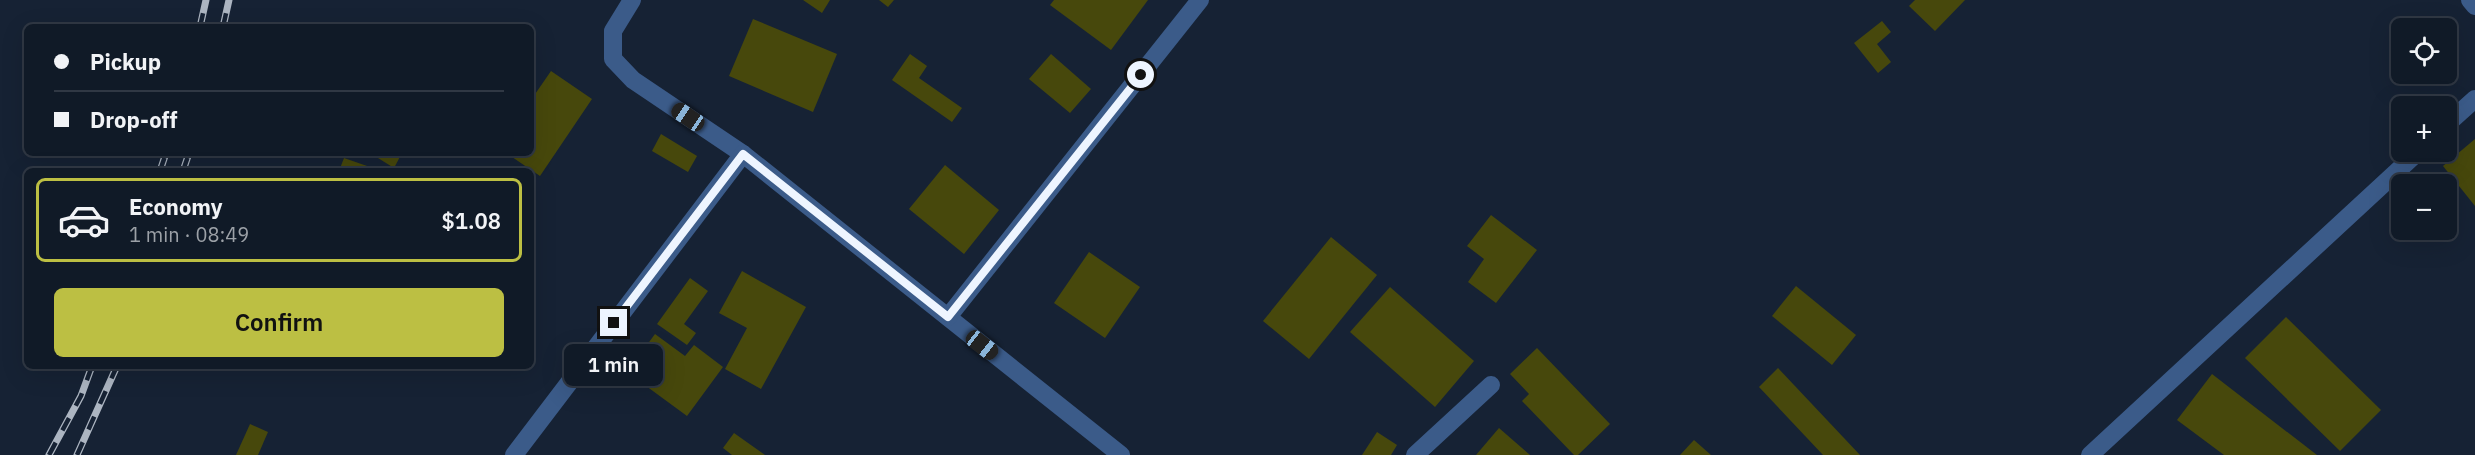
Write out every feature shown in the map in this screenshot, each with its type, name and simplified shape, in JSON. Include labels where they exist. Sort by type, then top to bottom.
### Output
[{"type":"street","points":[[632,0],[613,31],[613,59],[633,80],[743,154],[1121,455]]},
{"type":"street","points":[[948,317],[1200,0]]},
{"type":"street","points":[[2470,0],[2475,6]]},
{"type":"street","points":[[2457,115],[2475,99]]},
{"type":"street","points":[[514,455],[743,154]]},
{"type":"street","points":[[2090,455],[2407,162]]},
{"type":"street","points":[[1415,455],[1491,385]]},
{"type":"building","points":[[803,0],[830,0],[822,13]]},
{"type":"building","points":[[879,0],[894,0],[888,7]]},
{"type":"building","points":[[1054,0],[1148,0],[1111,50],[1050,5]]},
{"type":"building","points":[[1915,0],[1965,0],[1935,31],[1909,6]]},
{"type":"building","points":[[753,19],[837,54],[813,112],[729,76]]},
{"type":"building","points":[[1882,21],[1891,32],[1877,44],[1891,62],[1878,73],[1854,43]]},
{"type":"building","points":[[910,54],[927,66],[919,78],[962,108],[952,122],[892,80]]},
{"type":"building","points":[[1051,54],[1091,89],[1070,113],[1029,79]]},
{"type":"building","points":[[551,71],[592,99],[540,176],[534,172],[534,168],[528,168],[510,156],[534,156],[534,96]]},
{"type":"building","points":[[661,134],[697,156],[688,172],[652,151]]},
{"type":"building","points":[[2475,139],[2475,206],[2457,184],[2457,174],[2449,174],[2443,166],[2448,162],[2457,162],[2457,154]]},
{"type":"building","points":[[375,156],[400,156],[394,168]]},
{"type":"building","points":[[344,158],[370,167],[370,168],[340,168]]},
{"type":"building","points":[[945,165],[999,210],[964,254],[909,209]]},
{"type":"building","points":[[1491,215],[1537,250],[1496,303],[1468,282],[1484,259],[1467,246]]},
{"type":"building","points":[[1331,237],[1377,275],[1309,359],[1263,321]]},
{"type":"building","points":[[1089,252],[1140,287],[1105,338],[1054,303]]},
{"type":"building","points":[[742,271],[806,307],[761,389],[725,369],[747,328],[719,313]]},
{"type":"building","points":[[690,278],[708,291],[684,324],[696,333],[687,345],[657,324]]},
{"type":"building","points":[[1796,286],[1856,335],[1832,365],[1772,316]]},
{"type":"building","points":[[1390,287],[1474,361],[1435,407],[1350,332]]},
{"type":"building","points":[[2286,317],[2381,410],[2340,451],[2245,358]]},
{"type":"building","points":[[655,334],[685,356],[694,345],[723,367],[687,416],[627,372]]},
{"type":"building","points":[[1537,348],[1610,424],[1578,455],[1574,455],[1522,401],[1529,394],[1510,374]]},
{"type":"building","points":[[1778,368],[1860,455],[1823,455],[1759,387]]},
{"type":"building","points":[[2212,374],[2317,455],[2224,455],[2177,420]]},
{"type":"building","points":[[250,424],[268,432],[258,455],[236,455]]},
{"type":"building","points":[[1499,428],[1530,455],[1476,455]]},
{"type":"building","points":[[1377,432],[1397,445],[1391,455],[1362,455]]},
{"type":"building","points":[[734,433],[765,455],[732,455],[723,448]]},
{"type":"building","points":[[1694,440],[1711,455],[1680,455]]},
{"type":"railway","points":[[201,24],[206,0]]},
{"type":"railway","points":[[224,24],[229,0]]},
{"type":"railway","points":[[161,168],[165,156]]},
{"type":"railway","points":[[184,168],[188,156]]},
{"type":"railway","points":[[49,455],[81,396],[91,369]]},
{"type":"railway","points":[[77,455],[116,369]]},
{"type":"route","points":[[614,323],[743,154],[948,317],[1141,75]]}]
